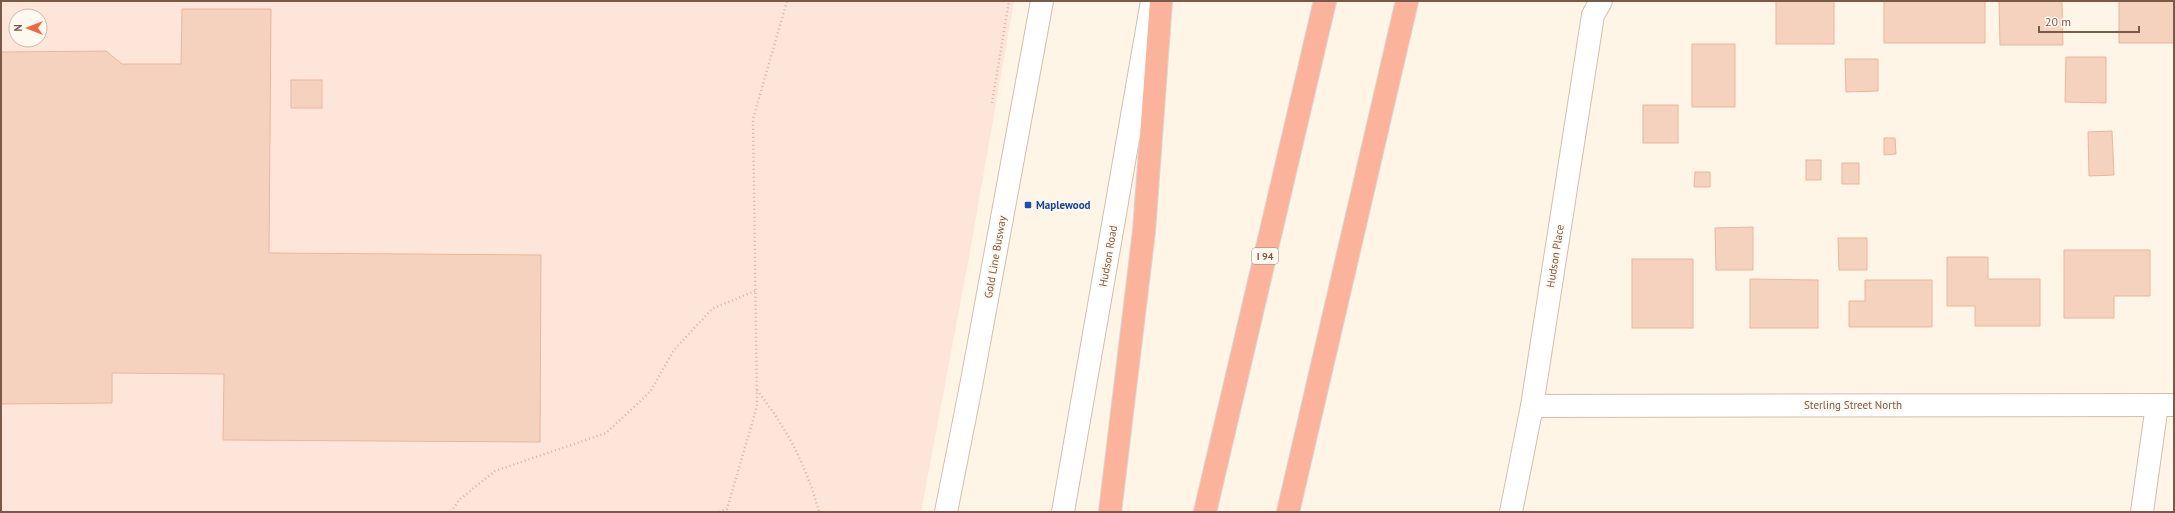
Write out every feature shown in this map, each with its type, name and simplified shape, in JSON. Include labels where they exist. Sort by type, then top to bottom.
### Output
[{"type":"highway","points":[[1110,512],[1144,231],[1161,1]]},
{"type":"highway","name":"I 94","points":[[1205,512],[1325,1]]},
{"type":"highway","points":[[1288,512],[1407,1]]},
{"type":"street","name":"Gold Line Busway","points":[[946,512],[971,386],[1042,1]]},
{"type":"street","name":"Hudson Road","points":[[1063,512],[1152,1]]},
{"type":"street","name":"Hudson Place","points":[[1511,512],[1532,406],[1593,15],[1601,1]]},
{"type":"street","name":"Sterling Street North","points":[[1532,406],[2166,405]]},
{"type":"street","points":[[2142,512],[2166,405]]},
{"type":"path","points":[[718,512],[727,509],[757,406],[757,290],[753,119],[788,1]]},
{"type":"path","points":[[450,512],[459,500],[496,471],[606,433],[650,392],[674,350],[712,309],[757,290]]},
{"type":"path","points":[[757,390],[773,410],[803,463],[819,512]]},
{"type":"shaded area","points":[[1,1],[1014,1],[969,257],[921,512],[1,512]]},
{"type":"building","points":[[1776,1],[1834,1],[1834,44],[1776,44]]},
{"type":"building","points":[[1884,1],[1985,1],[1985,43],[1884,43]]},
{"type":"building","points":[[1999,1],[2062,1],[2063,45],[2000,45]]},
{"type":"building","points":[[2119,1],[2174,1],[2174,43],[2119,43]]},
{"type":"building","points":[[182,9],[271,9],[269,253],[541,255],[540,442],[223,440],[224,374],[112,373],[112,403],[1,404],[1,52],[106,51],[122,64],[181,64]]},
{"type":"building","points":[[1692,44],[1735,44],[1735,107],[1692,107]]},
{"type":"building","points":[[2066,57],[2106,57],[2106,103],[2065,102]]},
{"type":"building","points":[[1845,59],[1878,59],[1878,91],[1846,92]]},
{"type":"building","points":[[291,80],[322,80],[322,108],[291,108]]},
{"type":"building","points":[[1643,105],[1678,105],[1678,143],[1643,143]]},
{"type":"building","points":[[2112,131],[2114,175],[2089,176],[2088,132]]},
{"type":"building","points":[[1884,138],[1895,138],[1896,154],[1884,155]]},
{"type":"building","points":[[1806,160],[1821,160],[1821,180],[1806,180]]},
{"type":"building","points":[[1842,163],[1859,163],[1859,184],[1842,184]]},
{"type":"building","points":[[1695,172],[1710,172],[1710,187],[1694,187]]},
{"type":"building","points":[[1753,227],[1753,270],[1716,270],[1715,228]]},
{"type":"building","points":[[1838,238],[1867,238],[1867,270],[1839,270]]},
{"type":"building","points":[[2064,250],[2150,250],[2150,296],[2114,296],[2114,318],[2064,318]]},
{"type":"building","points":[[1947,257],[1988,257],[1988,279],[2040,279],[2040,326],[1975,326],[1975,306],[1947,306]]},
{"type":"building","points":[[1632,259],[1693,259],[1693,328],[1632,328]]},
{"type":"building","points":[[1750,279],[1818,280],[1818,328],[1750,328]]},
{"type":"building","points":[[1865,280],[1932,280],[1932,327],[1849,327],[1849,301],[1865,301]]},
{"type":"place","name":"Maplewood","points":[[1028,205]]}]
